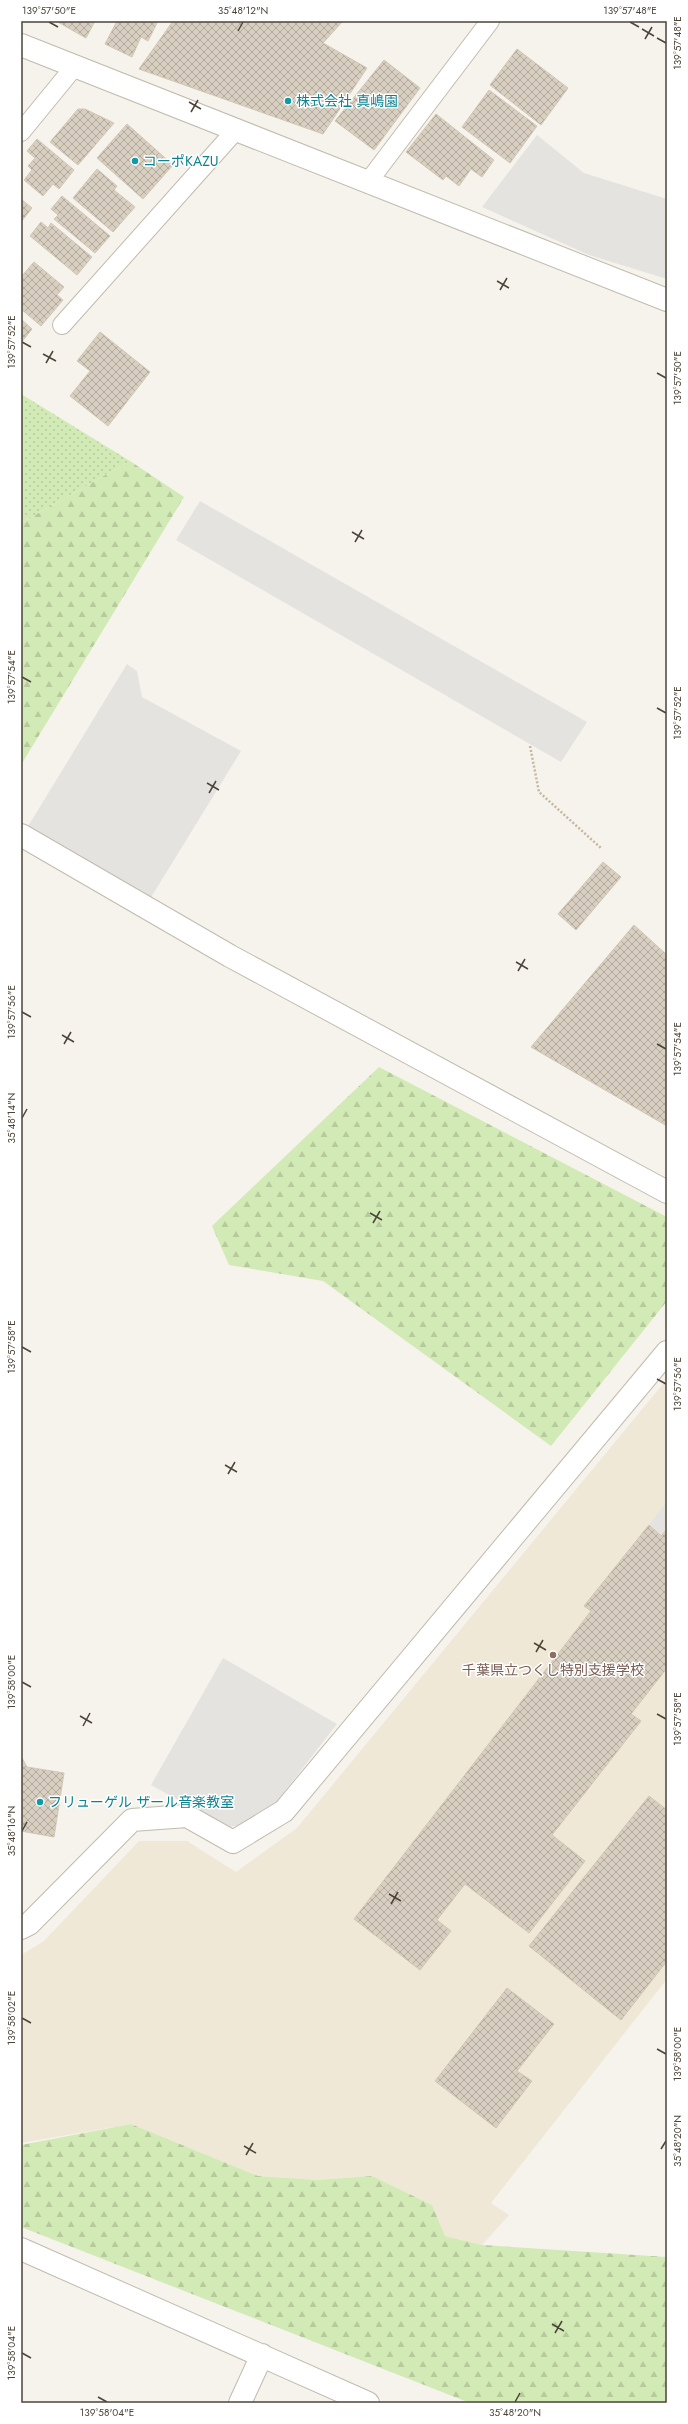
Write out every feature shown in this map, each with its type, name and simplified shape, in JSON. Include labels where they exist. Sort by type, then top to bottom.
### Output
[{"type":"street","points":[[21,45],[667,300]]},
{"type":"street","points":[[21,835],[230,956],[667,1192]]},
{"type":"street","points":[[21,1928],[34,1918],[132,1820],[187,1816],[233,1842],[284,1811],[667,1352]]},
{"type":"street","points":[[21,2249],[368,2403]]},
{"type":"street","points":[[240,2403],[262,2355]]},
{"type":"lane","points":[[368,182],[490,21]]},
{"type":"lane","points":[[21,132],[75,66]]},
{"type":"lane","points":[[62,325],[236,130]]},
{"type":"path","points":[[530,746],[539,792],[602,849]]},
{"type":"shaded area","points":[[537,135],[584,173],[667,199],[667,279],[589,255],[482,207]]},
{"type":"shaded area","points":[[200,501],[587,722],[561,762],[176,540]]},
{"type":"shaded area","points":[[127,664],[137,671],[142,697],[241,751],[150,899],[27,828]]},
{"type":"shaded area","name":"千葉県立つくし特別支援学校","points":[[667,1379],[667,1979],[491,2203],[509,2215],[482,2245],[445,2236],[432,2205],[372,2176],[317,2180],[258,2176],[131,2124],[21,2143],[21,1955],[44,1941],[139,1841],[187,1841],[236,1872],[297,1828]]},
{"type":"shaded area","points":[[667,1501],[667,1539],[649,1525]]},
{"type":"shaded area","points":[[223,1658],[337,1724],[274,1805],[246,1825],[227,1827],[151,1785]]},
{"type":"green space","points":[[21,394],[130,461],[21,523]]},
{"type":"green space","points":[[130,461],[184,497],[21,765],[21,523]]},
{"type":"green space","points":[[379,1067],[667,1217],[667,1301],[551,1446],[323,1281],[229,1265],[212,1226]]},
{"type":"green space","points":[[131,2124],[258,2176],[317,2180],[372,2176],[432,2205],[445,2236],[482,2245],[667,2257],[667,2403],[470,2403],[21,2227],[21,2145]]},
{"type":"building","points":[[56,21],[95,21],[86,38]]},
{"type":"building","points":[[117,21],[158,21],[148,41],[141,37],[132,57],[105,44]]},
{"type":"building","name":"株式会社 真嶋園","points":[[173,21],[343,21],[323,43],[367,68],[323,134],[139,69]]},
{"type":"building","points":[[517,49],[568,88],[541,125],[490,85]]},
{"type":"building","points":[[384,60],[420,88],[374,150],[335,121]]},
{"type":"building","points":[[489,90],[537,126],[510,163],[462,127]]},
{"type":"building","points":[[78,109],[85,109],[114,123],[78,165],[50,142]]},
{"type":"building","points":[[436,114],[494,160],[482,177],[471,169],[459,186],[446,176],[443,180],[406,152]]},
{"type":"building","name":"コーポKAZU","points":[[127,124],[173,165],[143,199],[97,158]]},
{"type":"building","points":[[37,139],[74,170],[59,189],[53,184],[43,196],[24,180],[32,170],[28,166],[35,158],[27,151]]},
{"type":"building","points":[[97,169],[117,186],[114,190],[135,207],[113,232],[73,198]]},
{"type":"building","points":[[62,196],[110,236],[95,253],[54,219],[58,215],[51,209]]},
{"type":"building","points":[[21,199],[32,208],[21,222]]},
{"type":"building","points":[[41,222],[48,228],[51,223],[92,257],[77,275],[30,236]]},
{"type":"building","points":[[34,262],[64,287],[57,295],[63,300],[41,326],[21,309],[21,277]]},
{"type":"building","points":[[21,319],[32,329],[21,343]]},
{"type":"building","points":[[100,332],[150,372],[108,426],[70,396],[90,371],[77,361]]},
{"type":"building","points":[[603,862],[621,877],[576,930],[558,914]]},
{"type":"building","points":[[634,925],[667,955],[667,1126],[531,1047]]},
{"type":"building","points":[[649,1525],[667,1541],[667,1668],[631,1714],[641,1721],[552,1835],[585,1861],[529,1933],[465,1884],[437,1920],[451,1931],[420,1970],[354,1919],[591,1611],[584,1606]]},
{"type":"building","points":[[667,1529],[667,1541],[661,1536]]},
{"type":"building","name":"フリューゲル ザール音楽教室","points":[[21,1756],[27,1767],[64,1773],[54,1837],[21,1831]]},
{"type":"building","points":[[649,1796],[667,1810],[667,1961],[621,2020],[529,1946]]},
{"type":"building","points":[[507,1988],[554,2024],[517,2071],[532,2081],[496,2128],[435,2081]]},
{"type":"place","name":"株式会社 真嶋園","points":[[288,101]]},
{"type":"place","name":"コーポKAZU","points":[[135,161]]},
{"type":"place","name":"千葉県立つくし特別支援学校","points":[[553,1655]]},
{"type":"place","name":"フリューゲル ザール音楽教室","points":[[40,1802]]}]
